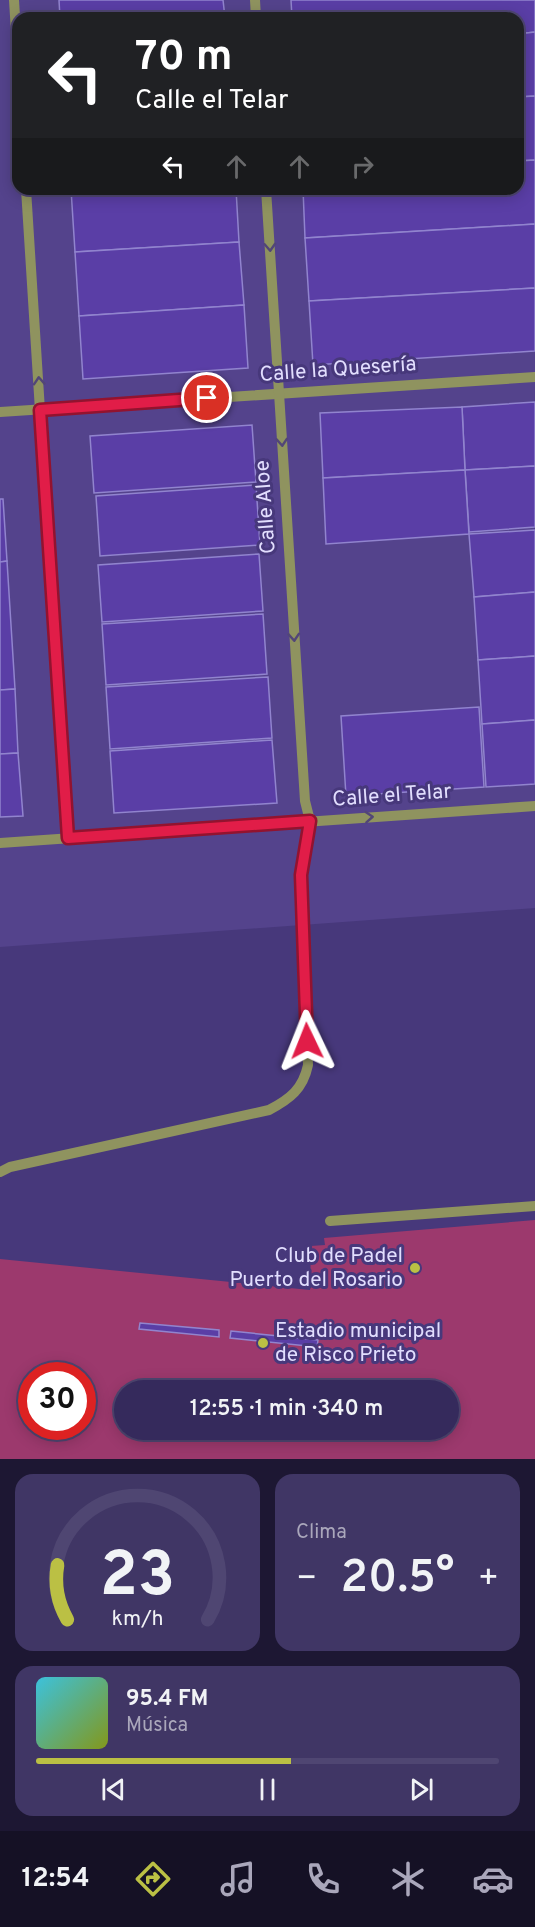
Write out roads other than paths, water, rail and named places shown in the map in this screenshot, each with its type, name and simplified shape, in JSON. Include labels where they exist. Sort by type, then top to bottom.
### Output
[{"type":"street","points":[[26,195],[68,838]]},
{"type":"street","name":"Calle Aloe","points":[[266,195],[304,789],[310,821]]},
{"type":"street","name":"Calle la Quesería","points":[[0,412],[535,376]]},
{"type":"street","name":"Calle el Telar","points":[[0,843],[535,806]]},
{"type":"street","points":[[0,1172],[10,1167],[269,1110],[282,1104],[299,1089],[308,1065],[301,875],[310,821]]},
{"type":"street","points":[[330,1221],[535,1206]]},
{"type":"place","name":"Club de Padel Puerto del Rosario","points":[[415,1268]]},
{"type":"place","name":"Estadio municipal de Risco Prieto","points":[[263,1343]]}]
